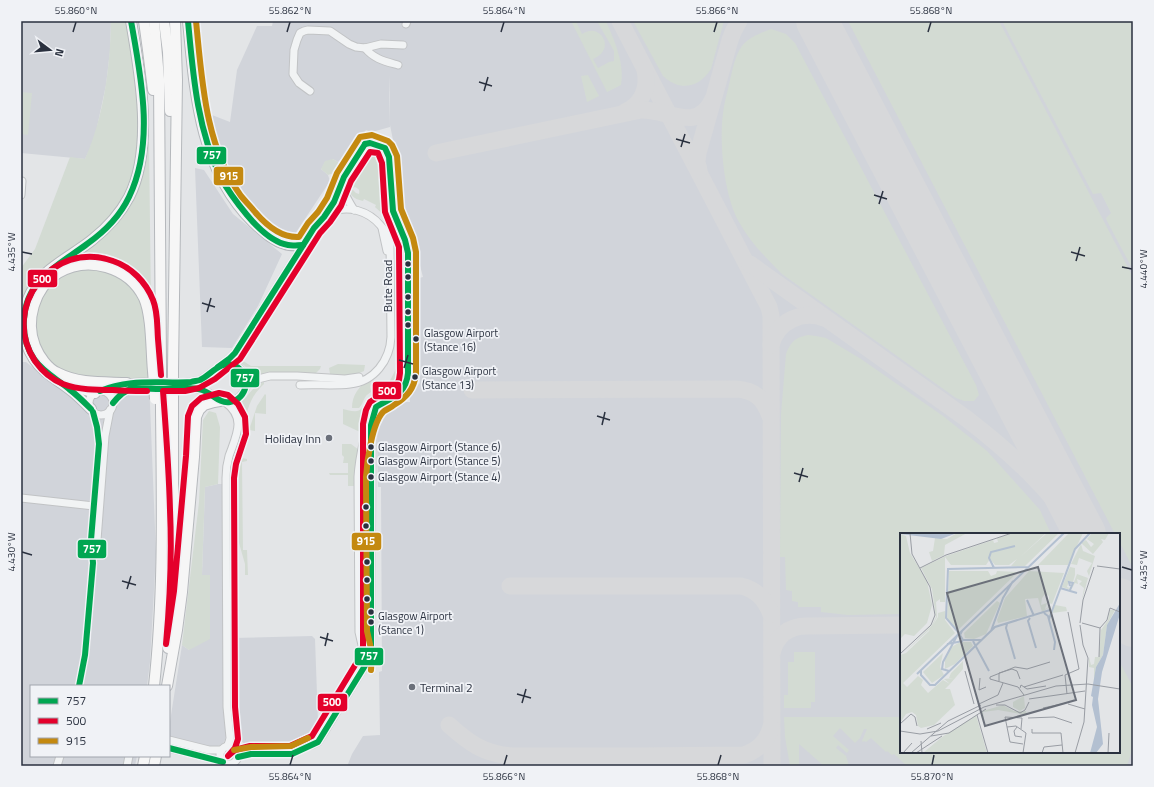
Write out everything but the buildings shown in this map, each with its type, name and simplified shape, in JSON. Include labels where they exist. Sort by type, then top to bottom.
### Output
[{"type":"highway","points":[[92,410],[73,392],[48,375],[34,360],[26,342],[23,320],[24,310],[32,290],[39,280],[51,268],[92,240],[108,226],[123,206],[134,186],[141,154],[143,120],[138,68],[131,21]]},
{"type":"highway","points":[[144,21],[152,79],[159,182]]},
{"type":"highway","points":[[154,21],[159,78],[157,370],[162,502],[161,593],[169,629]]},
{"type":"highway","points":[[164,21],[168,52],[174,261]]},
{"type":"highway","points":[[166,685],[173,561],[173,370],[177,80],[175,21]]},
{"type":"highway","points":[[188,21],[194,81],[201,121],[206,141],[224,185],[235,202],[259,227],[272,237],[283,244],[303,245]]},
{"type":"highway","points":[[97,392],[77,386],[56,373],[44,361],[33,342],[31,327],[32,311],[39,294],[50,279],[70,268],[87,265],[103,266],[120,273],[133,283],[139,290],[148,312],[157,370]]},
{"type":"highway","points":[[56,373],[68,378],[82,381],[127,383]]},
{"type":"highway","points":[[154,685],[169,629],[194,457],[196,417],[199,410],[204,405],[223,401]]},
{"type":"street","points":[[310,91],[299,83],[293,74],[294,50],[300,33],[308,30],[330,31],[356,47],[365,48],[381,44],[403,45]]},
{"type":"street","points":[[365,48],[376,58],[398,65]]},
{"type":"street","points":[[94,564],[91,540],[99,444],[98,427],[89,405],[90,398],[97,392],[114,385],[127,383],[191,382],[200,380],[229,359],[235,353],[314,228],[324,217],[334,202],[344,177],[365,144],[370,143],[378,145],[385,148],[389,157],[393,211],[405,240],[408,253],[407,382],[402,391],[376,407],[368,427],[358,477],[359,632],[364,654],[363,669]]},
{"type":"street","points":[[344,177],[344,194],[354,210]]},
{"type":"street","points":[[21,181],[21,195]]},
{"type":"street","points":[[324,217],[338,210],[354,210]]},
{"type":"street","name":"Bute Road","points":[[354,210],[369,214],[382,228],[386,249],[388,345]]},
{"type":"street","points":[[300,385],[350,384],[364,380],[372,376],[383,365],[388,356],[388,345]]},
{"type":"street","points":[[245,387],[258,379],[270,376],[301,376],[345,379],[357,378],[370,372],[383,355],[388,345]]},
{"type":"street","points":[[218,367],[228,365],[238,368],[244,375],[246,382],[242,394],[236,399],[231,401],[223,401]]},
{"type":"street","points":[[79,685],[85,655],[97,540],[105,436],[110,410],[113,403],[119,395],[132,389],[200,389],[209,392],[229,405],[235,414],[238,426],[238,432],[228,462],[226,478],[227,707],[230,738],[220,756],[224,764]]},
{"type":"street","points":[[97,392],[104,391],[110,396],[113,403]]},
{"type":"street","points":[[92,410],[100,415],[110,410]]},
{"type":"street","points":[[312,745],[318,742],[363,669],[368,660],[372,647],[371,438],[374,412]]},
{"type":"street","points":[[21,498],[94,506]]},
{"type":"street","points":[[170,740],[210,750],[230,746],[235,749],[238,754],[236,763],[224,764],[170,748]]},
{"type":"shaded area","points":[[21,21],[111,21],[110,51],[106,85],[94,141],[85,159],[21,153]]},
{"type":"shaded area","points":[[111,21],[128,21],[139,124],[138,156],[128,186],[117,207],[95,235],[54,261],[30,284],[21,310],[21,268],[35,249],[70,157],[85,159],[92,143],[105,92]]},
{"type":"shaded area","points":[[273,21],[1133,21],[1133,766],[350,766],[348,764],[352,754],[363,736],[380,735],[379,672],[382,671],[381,487],[378,487],[377,430],[383,407],[392,400],[393,402],[410,402],[409,391],[413,390],[420,383],[420,376],[415,376],[415,279],[423,277],[412,235],[400,204],[399,170],[390,125],[389,75],[390,127],[372,132],[366,130],[350,151],[338,162],[333,159],[321,169],[328,175],[330,181],[291,240],[270,228],[241,194],[217,155],[212,115],[230,122],[237,70],[257,26],[272,26]]},
{"type":"shaded area","points":[[571,21],[576,21],[582,34],[589,31],[594,31],[600,34],[604,39],[605,45],[603,51],[600,55],[593,59],[598,68],[614,61],[614,51],[597,21],[606,21],[620,60],[622,77],[621,85],[607,92]]},
{"type":"shaded area","points":[[633,21],[724,21],[711,69],[700,81],[688,86],[682,86],[669,81],[663,76]]},
{"type":"shaded area","points":[[848,21],[999,21],[1133,277],[1133,568],[1120,543],[1120,533],[1114,533]]},
{"type":"shaded area","points":[[1002,21],[1133,21],[1133,270],[1107,221],[1106,218],[1111,213],[1101,193],[1093,194]]},
{"type":"shaded area","points":[[771,29],[786,34],[795,43],[976,385],[979,395],[974,401],[964,401],[956,398],[782,274],[753,243],[739,222],[726,184],[722,154],[722,125],[724,109],[733,67],[742,46],[752,38]]},
{"type":"shaded area","points":[[588,75],[599,96],[587,102],[581,76]]},
{"type":"shaded area","points":[[21,92],[32,93],[28,135],[21,134]]},
{"type":"shaded area","points":[[146,142],[149,142],[151,306],[117,266],[57,269],[115,224]]},
{"type":"shaded area","points":[[373,148],[382,152],[387,161],[390,212],[387,218],[375,207],[376,205],[364,199],[363,201],[354,197],[350,193],[347,184],[359,194],[358,189],[355,187],[353,188],[347,182],[357,167],[362,171],[369,160],[366,157],[364,161],[362,158],[368,149]]},
{"type":"shaded area","points":[[333,159],[338,162],[339,171],[328,175],[321,169],[325,161]]},
{"type":"shaded area","points":[[195,168],[204,170],[233,214],[282,254],[258,306],[232,348],[202,347]]},
{"type":"shaded area","points":[[91,268],[115,274],[131,286],[140,300],[146,318],[148,379],[97,380],[63,373],[45,357],[35,335],[36,309],[48,286],[63,274]]},
{"type":"shaded area","points":[[808,335],[826,338],[861,359],[943,416],[987,451],[1040,510],[1051,533],[900,533],[900,614],[848,615],[821,612],[821,607],[798,607],[798,602],[792,601],[792,591],[786,590],[785,557],[780,557],[781,414],[786,354],[794,341]]},
{"type":"shaded area","points":[[402,343],[404,343],[404,374],[402,383],[395,382],[388,384],[398,365]]},
{"type":"shaded area","points":[[237,357],[251,366],[321,366],[316,373],[268,372],[252,379],[245,366],[237,361]]},
{"type":"shaded area","points":[[21,362],[26,362],[50,381],[149,380],[156,553],[150,662],[147,685],[30,685],[30,757],[137,757],[135,766],[21,766]]},
{"type":"shaded area","points":[[338,364],[365,365],[364,371],[360,373],[347,375],[330,374],[329,368]]},
{"type":"shaded area","points":[[370,379],[371,392],[366,396],[359,408],[352,408],[353,399],[357,391]]},
{"type":"shaded area","points":[[264,382],[252,399],[243,428],[242,417],[237,405],[256,386]]},
{"type":"shaded area","points":[[265,394],[266,414],[255,413],[255,431],[249,430],[257,406]]},
{"type":"shaded area","points":[[363,406],[366,406],[360,432],[343,424],[343,409],[357,411]]},
{"type":"shaded area","points":[[209,411],[216,413],[220,427],[218,484],[205,487],[202,575],[210,575],[210,639],[189,650],[182,645],[199,502],[203,420]]},
{"type":"shaded area","points":[[342,444],[351,444],[359,450],[356,486],[348,486],[348,475],[330,475],[329,473],[348,473],[348,463],[343,463],[344,457],[342,455]]},
{"type":"shaded area","points":[[242,458],[247,459],[247,461],[242,462],[243,550],[247,550],[248,575],[245,575],[245,564],[239,543],[239,470]]},
{"type":"shaded area","points":[[223,484],[223,709],[227,732],[225,740],[222,744],[211,747],[170,737],[170,722],[182,645],[189,650],[209,575],[202,575],[205,487]]},
{"type":"shaded area","points":[[312,636],[315,639],[317,730],[310,739],[295,747],[248,747],[236,736],[233,638]]},
{"type":"shaded area","points":[[794,652],[815,652],[815,702],[811,702],[811,708],[784,708],[784,695],[788,695],[788,662],[794,662]]},
{"type":"shaded area","points":[[1120,663],[1133,687],[1133,747],[1127,766],[907,766],[894,754],[892,755],[887,751],[886,752],[871,738],[866,742],[863,742],[862,741],[867,729],[864,729],[860,738],[855,743],[840,728],[833,736],[849,750],[847,753],[838,745],[836,748],[846,756],[849,766],[824,766],[799,744],[799,766],[790,766],[785,737],[784,717],[900,717],[900,753],[1120,753]]},
{"type":"taxiway","points":[[620,21],[769,307],[771,316],[772,766]]},
{"type":"taxiway","points":[[699,170],[697,162],[698,153],[730,40],[739,21]]},
{"type":"taxiway","points":[[815,21],[821,29]]},
{"type":"taxiway","points":[[625,112],[636,105],[643,95],[646,83],[645,70]]},
{"type":"taxiway","points":[[436,153],[641,110],[690,118],[699,115],[706,109],[713,99]]},
{"type":"taxiway","points":[[750,264],[967,419],[999,445],[1042,486],[1079,533]]},
{"type":"taxiway","points":[[771,345],[779,330],[792,320],[807,315],[824,318]]},
{"type":"taxiway","points":[[472,390],[736,389],[748,391],[758,396],[762,400],[770,416]]},
{"type":"taxiway","points":[[510,586],[741,586],[752,590],[760,596],[771,614]]},
{"type":"taxiway","points":[[772,653],[774,647],[784,633],[800,626],[900,625]]},
{"type":"taxiway","points":[[449,725],[470,742],[485,750],[512,756],[744,755],[754,751],[761,745],[767,737],[771,727]]},
{"type":"runway","points":[[817,21],[1084,533]]},
{"type":"runway","points":[[1120,601],[1133,626]]},
{"type":"transit line","name":"757","points":[[91,409],[75,394],[46,372],[34,359],[26,340],[24,319],[26,305],[37,283],[55,266],[93,239],[111,223],[121,211],[129,197],[137,176],[142,155],[144,110],[139,65],[131,21]]},
{"type":"transit line","name":"757","points":[[188,21],[194,81],[201,121],[206,140],[221,178],[240,206],[255,224],[265,233],[276,241],[282,243],[290,245],[303,245]]},
{"type":"transit line","name":"915","points":[[196,21],[200,66],[207,112],[220,156],[229,177],[241,196],[259,217],[274,230],[292,237],[299,237],[327,198],[337,173],[360,137],[372,135],[388,141],[392,145],[397,156],[401,209],[413,238],[416,252],[416,374],[414,384],[406,396],[384,411],[379,418],[373,434],[369,453],[366,477],[367,631],[372,653],[371,670]]},
{"type":"transit line","name":"757","points":[[238,757],[251,754],[292,754],[318,742],[363,669],[371,651],[371,425],[376,407],[398,394],[405,386],[407,380],[408,253],[405,240],[393,211],[389,157],[385,148],[370,143],[365,144]]},
{"type":"transit line","name":"757","points":[[218,367],[235,353],[314,228],[324,217],[334,202],[344,177],[365,144]]},
{"type":"transit line","name":"500","points":[[370,152],[378,153],[382,163],[385,212],[399,247],[400,373],[399,380],[396,385],[370,402],[366,410],[363,424],[363,646],[360,657],[312,736],[290,746],[250,746],[235,750],[228,756],[235,748],[238,739],[235,707],[234,478],[236,464],[246,434],[245,417],[238,404],[228,395],[219,393],[201,398],[192,406],[188,416],[174,591],[166,644],[170,594],[171,543],[169,480],[163,391],[185,391],[199,388],[215,379],[240,359],[320,233],[341,206],[351,181],[370,152]]},
{"type":"transit line","name":"500","points":[[147,391],[81,389],[63,384],[44,371],[35,361],[26,341],[24,320],[28,300],[38,283],[52,269],[70,260],[91,257],[113,261],[132,271],[142,281],[150,293],[155,305],[161,375]]},
{"type":"transit line","name":"757","points":[[100,391],[122,384],[198,381],[216,368],[230,364],[240,370],[246,380],[246,386],[241,396],[230,402],[219,400],[206,391],[187,388],[132,389],[124,392],[113,403]]},
{"type":"transit line","name":"757","points":[[79,685],[85,655],[93,563],[91,540],[99,444],[93,412]]},
{"type":"transit line","name":"915","points":[[234,750],[251,747],[291,746],[308,738]]},
{"type":"transit line","name":"757","points":[[170,748],[223,762]]},
{"type":"place","name":"Glasgow Airport (Stance 16)","points":[[416,339]]},
{"type":"place","name":"Glasgow Airport (Stance 13)","points":[[415,377]]},
{"type":"place","name":"Holiday Inn","points":[[329,438]]},
{"type":"place","name":"Glasgow Airport (Stance 6)","points":[[371,447]]},
{"type":"place","name":"Glasgow Airport (Stance 5)","points":[[371,461]]},
{"type":"place","name":"Glasgow Airport (Stance 4)","points":[[371,477]]},
{"type":"place","name":"Glasgow Airport (Stance 1)","points":[[371,622]]},
{"type":"place","name":"Terminal 2","points":[[412,687]]}]
